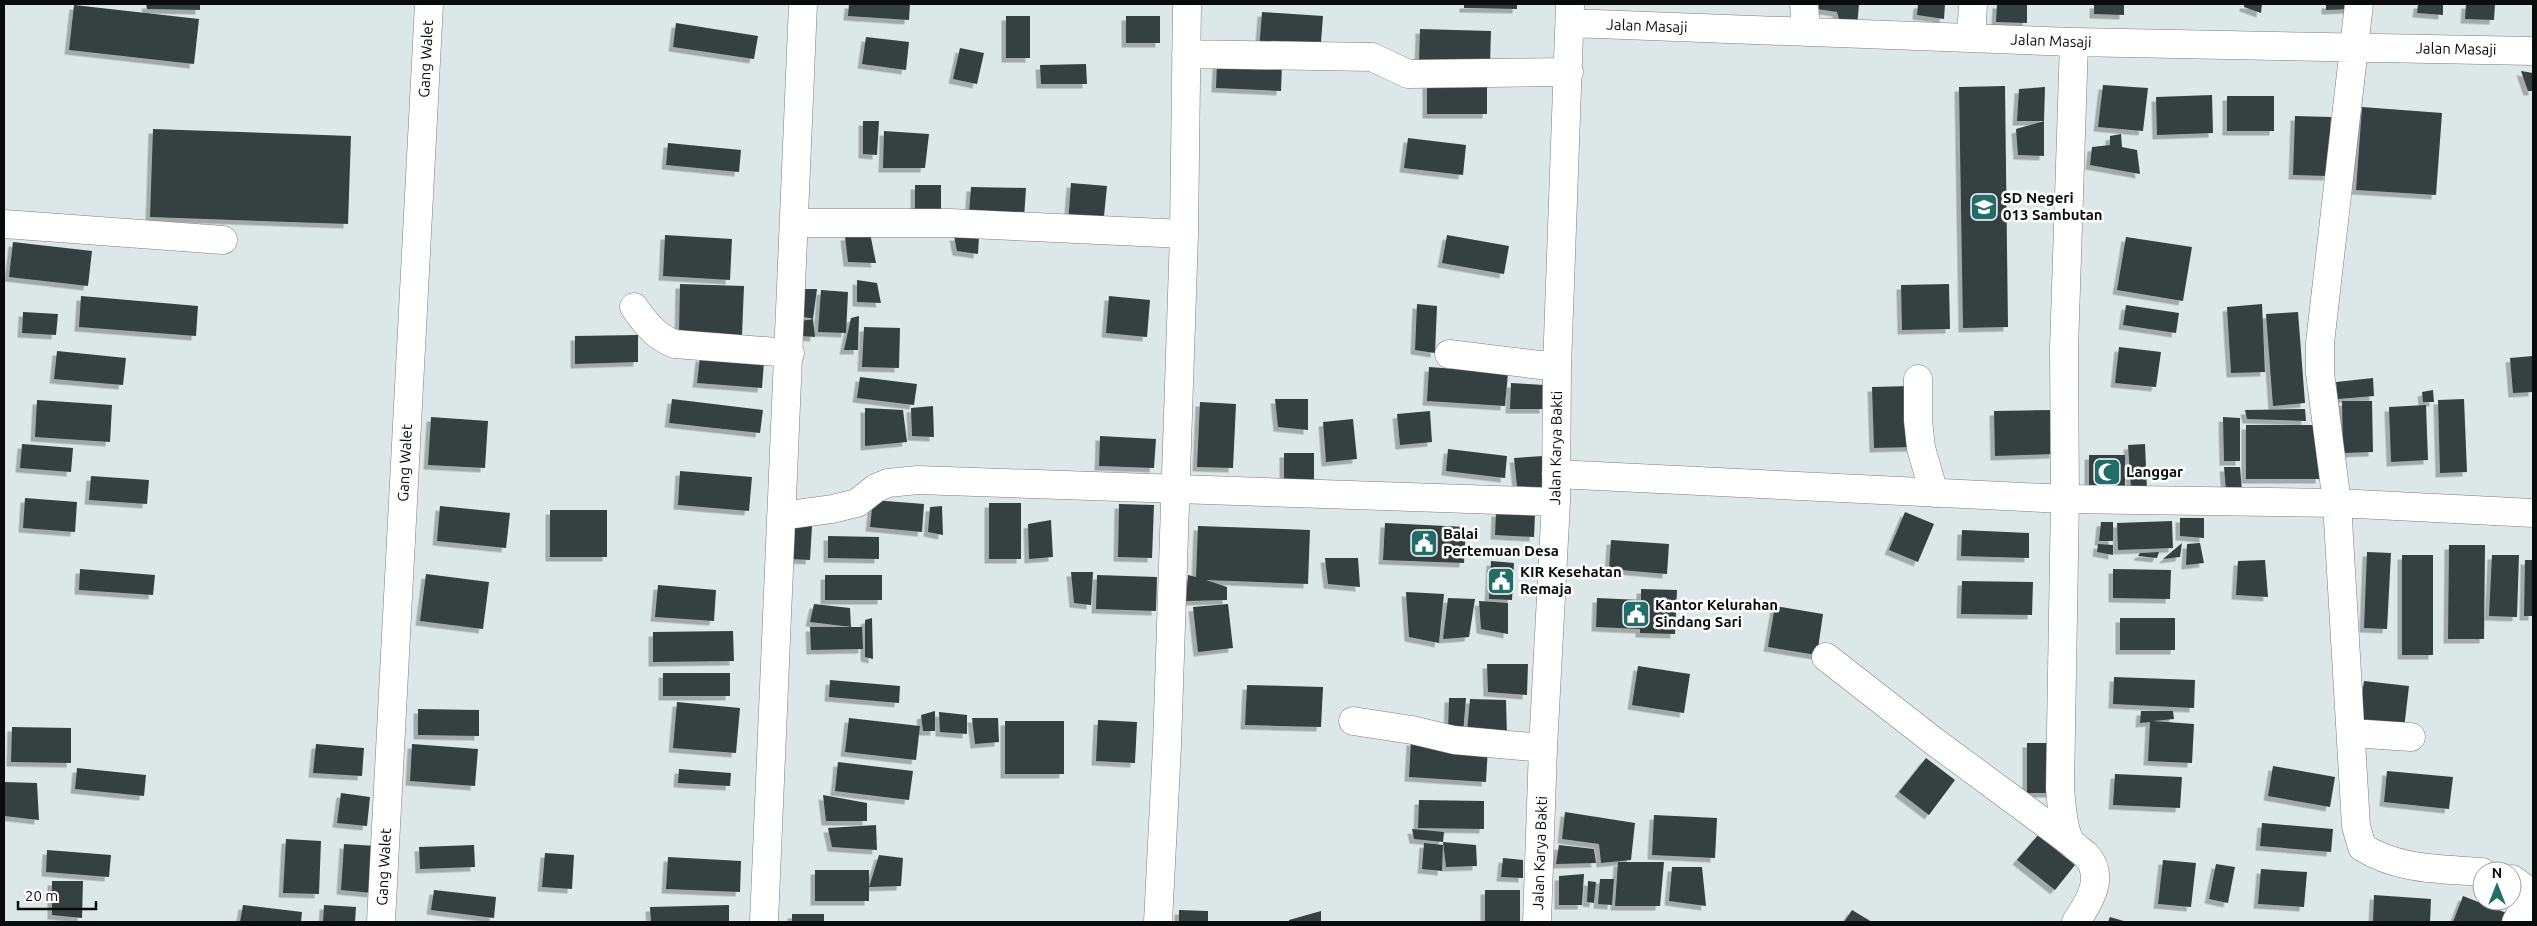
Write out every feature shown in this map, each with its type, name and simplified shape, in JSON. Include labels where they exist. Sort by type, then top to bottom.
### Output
[{"type":"street","name":"Gang Walet","points":[[381,922],[429,4]]},
{"type":"street","points":[[764,922],[781,516],[790,352],[802,4]]},
{"type":"street","points":[[1158,922],[1167,746],[1174,488],[1184,234],[1186,4]]},
{"type":"street","points":[[1804,4],[1806,32]]},
{"type":"street","points":[[1971,38],[1973,4]]},
{"type":"street","points":[[2359,4],[2356,47],[2320,343],[2320,373],[2337,503],[2356,826],[2362,846],[2379,858],[2402,865],[2472,871]]},
{"type":"street","name":"Jalan Masaji","points":[[1570,13],[1806,32],[2074,42],[2533,51]]},
{"type":"street","name":"Jalan Karya Bakti","points":[[1537,922],[1543,748],[1556,502],[1557,367],[1570,13]]},
{"type":"street","points":[[2069,841],[2064,824],[2060,789],[2064,349],[2074,42]]},
{"type":"street","points":[[1186,54],[1372,57],[1408,74],[1568,72]]},
{"type":"street","points":[[794,223],[949,223],[1184,234]]},
{"type":"street","points":[[4,224],[223,240]]},
{"type":"street","points":[[634,307],[648,326],[663,339],[675,344],[790,352]]},
{"type":"street","points":[[1449,354],[1557,367]]},
{"type":"street","points":[[1918,378],[1918,420],[1921,448],[1934,493]]},
{"type":"street","points":[[1556,474],[2064,499],[2337,503],[2533,513]]},
{"type":"street","points":[[781,516],[832,509],[857,502],[876,488],[888,483],[918,480],[1556,502]]},
{"type":"street","points":[[1826,657],[1931,739],[2086,855],[2095,871],[2093,894],[2076,922]]},
{"type":"street","points":[[1353,721],[1412,730],[1454,740],[1543,748]]},
{"type":"street","points":[[2351,733],[2411,736]]},
{"type":"street","points":[[2516,922],[2525,890]]},
{"type":"building","points":[[146,4],[200,4],[200,10],[147,9]]},
{"type":"building","points":[[849,4],[910,4],[909,20],[848,16]]},
{"type":"building","points":[[1464,4],[1517,4],[1517,9],[1464,8]]},
{"type":"building","points":[[1817,4],[1859,4],[1857,27],[1841,27],[1837,12],[1817,9]]},
{"type":"building","points":[[1918,4],[1945,4],[1944,19],[1917,15]]},
{"type":"building","points":[[1997,4],[2027,4],[2027,23],[1996,22]]},
{"type":"building","points":[[2094,4],[2124,4],[2124,15],[2094,14]]},
{"type":"building","points":[[2244,4],[2262,4],[2261,13],[2244,7]]},
{"type":"building","points":[[2326,4],[2352,4],[2352,9],[2326,10]]},
{"type":"building","points":[[2418,4],[2443,4],[2443,15],[2417,13]]},
{"type":"building","points":[[2466,4],[2495,4],[2494,20],[2465,19]]},
{"type":"building","points":[[74,5],[199,19],[194,64],[69,50]]},
{"type":"building","points":[[1262,12],[1323,16],[1320,55],[1259,51]]},
{"type":"building","points":[[1006,16],[1030,16],[1030,58],[1006,58]]},
{"type":"building","points":[[1126,16],[1160,16],[1160,43],[1126,43]]},
{"type":"building","points":[[676,23],[758,36],[754,59],[673,47]]},
{"type":"building","points":[[1420,29],[1491,31],[1490,64],[1419,62]]},
{"type":"building","points":[[866,37],[909,42],[906,70],[862,64]]},
{"type":"building","points":[[960,48],[984,53],[977,84],[953,79]]},
{"type":"building","points":[[1217,62],[1282,64],[1281,91],[1216,88]]},
{"type":"building","points":[[1086,64],[1087,84],[1041,84],[1040,65]]},
{"type":"building","points":[[2521,71],[2533,73],[2533,91],[2528,91]]},
{"type":"building","points":[[1427,84],[1487,84],[1487,114],[1427,114]]},
{"type":"building","points":[[2103,85],[2148,88],[2143,131],[2098,127]]},
{"type":"building","name":"SD Negeri 013 Sambutan","points":[[2005,86],[2008,327],[1963,328],[1959,87]]},
{"type":"building","points":[[2045,87],[2044,121],[2017,121],[2019,89]]},
{"type":"building","points":[[2212,95],[2213,133],[2157,135],[2156,97]]},
{"type":"building","points":[[2227,96],[2274,96],[2274,131],[2227,131]]},
{"type":"building","points":[[2362,107],[2442,113],[2436,195],[2356,190]]},
{"type":"building","points":[[2295,116],[2331,117],[2328,176],[2293,175]]},
{"type":"building","points":[[863,121],[879,121],[877,155],[863,154]]},
{"type":"building","points":[[2044,121],[2044,156],[2018,155],[2016,129]]},
{"type":"building","points":[[153,129],[351,136],[348,224],[150,217]]},
{"type":"building","points":[[884,131],[929,134],[925,168],[883,168]]},
{"type":"building","points":[[2121,134],[2122,147],[2137,150],[2140,174],[2090,165],[2092,147],[2110,145],[2110,136]]},
{"type":"building","points":[[1408,138],[1466,145],[1463,175],[1404,168]]},
{"type":"building","points":[[668,143],[741,150],[739,172],[666,165]]},
{"type":"building","points":[[1071,183],[1107,186],[1103,226],[1068,223]]},
{"type":"building","points":[[915,185],[941,185],[941,210],[915,210]]},
{"type":"building","points":[[971,187],[1026,188],[1024,218],[969,214]]},
{"type":"building","points":[[870,233],[876,263],[848,262],[845,236]]},
{"type":"building","points":[[665,235],[732,239],[730,280],[663,276]]},
{"type":"building","points":[[1447,235],[1509,246],[1504,274],[1442,263]]},
{"type":"building","points":[[954,236],[979,237],[978,254],[957,251]]},
{"type":"building","points":[[2126,237],[2192,247],[2183,301],[2117,290]]},
{"type":"building","points":[[13,242],[92,251],[88,286],[9,277]]},
{"type":"building","points":[[857,280],[877,283],[881,303],[857,302]]},
{"type":"building","points":[[680,284],[744,286],[742,335],[679,333]]},
{"type":"building","points":[[1949,284],[1950,329],[1902,330],[1901,285]]},
{"type":"building","points":[[803,289],[817,289],[813,319],[800,316]]},
{"type":"building","points":[[821,290],[848,292],[846,333],[818,332]]},
{"type":"building","points":[[81,296],[198,306],[196,336],[79,327]]},
{"type":"building","points":[[1109,296],[1150,300],[1147,337],[1106,333]]},
{"type":"building","points":[[1417,304],[1437,306],[1435,353],[1415,350]]},
{"type":"building","points":[[2262,304],[2265,372],[2231,373],[2227,307]]},
{"type":"building","points":[[2126,305],[2179,313],[2176,333],[2123,325]]},
{"type":"building","points":[[23,312],[58,314],[56,335],[22,333]]},
{"type":"building","points":[[2298,312],[2305,403],[2273,406],[2266,314]]},
{"type":"building","points":[[859,316],[858,350],[844,350],[851,318]]},
{"type":"building","points":[[813,319],[815,337],[802,336],[801,321]]},
{"type":"building","points":[[864,327],[900,328],[899,368],[862,367]]},
{"type":"building","points":[[638,335],[638,362],[575,364],[575,336]]},
{"type":"building","points":[[2119,347],[2161,352],[2156,387],[2115,383]]},
{"type":"building","points":[[57,351],[126,358],[123,385],[54,379]]},
{"type":"building","points":[[2533,356],[2533,392],[2513,393],[2510,358]]},
{"type":"building","points":[[700,357],[764,362],[762,388],[697,383]]},
{"type":"building","points":[[1429,367],[1508,373],[1505,406],[1427,401]]},
{"type":"building","points":[[860,377],[917,384],[914,405],[857,398]]},
{"type":"building","points":[[2373,378],[2374,396],[2338,399],[2336,382]]},
{"type":"building","points":[[1511,383],[1544,385],[1544,409],[1510,409]]},
{"type":"building","points":[[1912,386],[1914,447],[1874,448],[1872,387]]},
{"type":"building","points":[[2433,390],[2434,402],[2423,402],[2422,392]]},
{"type":"building","points":[[672,399],[763,410],[760,433],[669,423]]},
{"type":"building","points":[[1275,399],[1308,399],[1308,430],[1278,427]]},
{"type":"building","points":[[2464,399],[2467,472],[2440,473],[2438,400]]},
{"type":"building","points":[[37,400],[112,405],[110,442],[35,437]]},
{"type":"building","points":[[2342,401],[2372,401],[2373,452],[2343,453]]},
{"type":"building","points":[[1200,402],[1236,404],[1233,468],[1197,467]]},
{"type":"building","points":[[2426,405],[2428,460],[2391,462],[2389,407]]},
{"type":"building","points":[[933,406],[934,437],[912,436],[911,408]]},
{"type":"building","points":[[865,408],[903,410],[907,442],[865,446]]},
{"type":"building","points":[[2305,409],[2306,421],[2247,419],[2245,410]]},
{"type":"building","points":[[2053,410],[2054,454],[1995,456],[1994,411]]},
{"type":"building","points":[[1430,411],[1432,442],[1400,445],[1397,414]]},
{"type":"building","points":[[431,417],[488,421],[485,468],[428,465]]},
{"type":"building","points":[[2223,417],[2240,418],[2240,461],[2224,461]]},
{"type":"building","points":[[1353,419],[1357,459],[1326,462],[1323,422]]},
{"type":"building","points":[[2246,425],[2320,425],[2320,479],[2246,479]]},
{"type":"building","points":[[1100,436],[1156,439],[1154,468],[1099,466]]},
{"type":"building","points":[[22,444],[73,448],[71,472],[20,468]]},
{"type":"building","points":[[2145,444],[2147,490],[2131,488],[2128,445]]},
{"type":"building","points":[[1448,449],[1507,456],[1505,478],[1446,471]]},
{"type":"building","points":[[1284,453],[1314,453],[1314,483],[1284,483]]},
{"type":"building","name":"Langgar","points":[[2089,455],[2125,455],[2125,492],[2089,490]]},
{"type":"building","points":[[1543,456],[1545,488],[1517,486],[1514,458]]},
{"type":"building","points":[[2224,467],[2240,467],[2242,491],[2226,490]]},
{"type":"building","points":[[680,471],[752,477],[749,511],[678,505]]},
{"type":"building","points":[[91,476],[149,480],[147,504],[89,500]]},
{"type":"building","points":[[25,498],[77,502],[75,532],[23,528]]},
{"type":"building","points":[[873,500],[924,504],[922,532],[870,527]]},
{"type":"building","points":[[989,503],[1021,503],[1021,559],[989,559]]},
{"type":"building","points":[[1119,504],[1154,505],[1152,558],[1118,557]]},
{"type":"building","points":[[440,506],[510,513],[506,548],[437,541]]},
{"type":"building","points":[[942,506],[943,535],[928,532],[930,507]]},
{"type":"building","points":[[550,510],[607,510],[607,557],[550,557]]},
{"type":"building","points":[[1496,512],[1535,514],[1534,537],[1495,535]]},
{"type":"building","points":[[1905,512],[1934,524],[1918,562],[1889,550]]},
{"type":"building","points":[[2180,518],[2204,518],[2204,538],[2180,536]]},
{"type":"building","points":[[1051,520],[1053,557],[1029,559],[1028,524]]},
{"type":"building","points":[[2172,521],[2173,548],[2118,550],[2117,523]]},
{"type":"building","points":[[2101,522],[2113,522],[2113,541],[2099,541]]},
{"type":"building","name":"Balai Pertemuan Desa","points":[[1385,523],[1466,527],[1464,563],[1383,560]]},
{"type":"building","points":[[793,525],[812,526],[810,560],[791,559]]},
{"type":"building","points":[[1198,526],[1310,530],[1308,584],[1206,580],[1227,587],[1227,600],[1186,601],[1188,575],[1196,577]]},
{"type":"building","points":[[1962,530],[2029,533],[2029,558],[1961,556]]},
{"type":"building","points":[[828,536],[879,537],[879,559],[828,558]]},
{"type":"building","points":[[1611,540],[1669,544],[1667,574],[1609,569]]},
{"type":"building","points":[[2182,543],[2180,557],[2163,559]]},
{"type":"building","points":[[2200,543],[2204,563],[2186,565],[2187,544]]},
{"type":"building","points":[[2098,544],[2113,545],[2113,555],[2097,552]]},
{"type":"building","points":[[2449,545],[2485,545],[2484,639],[2448,639]]},
{"type":"building","points":[[2159,552],[2157,558],[2138,556],[2140,553]]},
{"type":"building","points":[[2367,552],[2391,553],[2387,629],[2364,628]]},
{"type":"building","points":[[2402,555],[2433,555],[2433,655],[2402,655]]},
{"type":"building","points":[[2492,555],[2519,555],[2517,617],[2489,616]]},
{"type":"building","points":[[1325,558],[1358,558],[1360,587],[1328,584]]},
{"type":"building","points":[[2265,560],[2268,597],[2236,595],[2238,561]]},
{"type":"building","points":[[2525,560],[2533,560],[2533,616],[2524,616]]},
{"type":"building","name":"KIR Kesehatan Remaja","points":[[1491,561],[1514,563],[1512,600],[1489,599]]},
{"type":"building","points":[[80,569],[155,575],[153,595],[79,590]]},
{"type":"building","points":[[2113,569],[2171,570],[2170,599],[2113,598]]},
{"type":"building","points":[[1071,572],[1093,572],[1091,605],[1074,603]]},
{"type":"building","points":[[426,574],[489,582],[483,629],[420,621]]},
{"type":"building","points":[[825,575],[882,575],[882,600],[825,600]]},
{"type":"building","points":[[1097,575],[1157,577],[1156,611],[1096,609]]},
{"type":"building","points":[[1962,581],[2033,582],[2032,615],[1961,614]]},
{"type":"building","points":[[658,585],[716,590],[714,621],[655,617]]},
{"type":"building","name":"Kantor Kelurahan Sindang Sari","points":[[1641,589],[1677,590],[1675,634],[1640,633],[1640,629],[1596,627],[1597,598],[1641,600]]},
{"type":"building","points":[[1406,592],[1444,594],[1439,643],[1409,637]]},
{"type":"building","points":[[1448,598],[1475,599],[1469,637],[1443,639]]},
{"type":"building","points":[[1479,601],[1508,603],[1508,634],[1481,629]]},
{"type":"building","points":[[814,604],[850,608],[851,627],[810,622]]},
{"type":"building","points":[[1228,604],[1233,648],[1198,652],[1193,607]]},
{"type":"building","points":[[1775,606],[1823,614],[1817,655],[1768,647]]},
{"type":"building","points":[[872,618],[873,659],[865,657],[865,620]]},
{"type":"building","points":[[2120,618],[2175,618],[2175,650],[2120,650]]},
{"type":"building","points":[[810,627],[862,627],[863,649],[811,650]]},
{"type":"building","points":[[733,631],[734,661],[653,662],[653,632]]},
{"type":"building","points":[[1487,664],[1528,664],[1527,695],[1488,692]]},
{"type":"building","points":[[1638,666],[1690,674],[1684,713],[1632,705]]},
{"type":"building","points":[[663,673],[730,673],[730,696],[663,696]]},
{"type":"building","points":[[2114,677],[2195,680],[2194,708],[2113,704]]},
{"type":"building","points":[[830,680],[900,686],[899,703],[829,697]]},
{"type":"building","points":[[2364,681],[2409,686],[2404,729],[2358,724]]},
{"type":"building","points":[[1247,685],[1323,687],[1321,727],[1245,725]]},
{"type":"building","points":[[1449,698],[1466,698],[1463,734],[1448,733]]},
{"type":"building","points":[[1470,699],[1506,700],[1507,737],[1467,732]]},
{"type":"building","points":[[677,702],[740,708],[736,753],[673,748]]},
{"type":"building","points":[[418,709],[479,710],[479,736],[418,735]]},
{"type":"building","points":[[935,711],[935,731],[923,731],[921,715]]},
{"type":"building","points":[[2141,711],[2173,711],[2174,719],[2153,721],[2194,724],[2192,763],[2148,761],[2150,722],[2140,723]]},
{"type":"building","points":[[939,712],[967,715],[967,734],[940,732]]},
{"type":"building","points":[[849,718],[920,726],[916,760],[845,752]]},
{"type":"building","points":[[972,718],[998,718],[999,742],[975,744]]},
{"type":"building","points":[[1098,720],[1137,722],[1135,763],[1096,761]]},
{"type":"building","points":[[1005,721],[1064,721],[1064,774],[1005,774]]},
{"type":"building","points":[[12,727],[71,728],[71,763],[11,762]]},
{"type":"building","points":[[1411,741],[1488,746],[1486,782],[1409,777]]},
{"type":"building","points":[[2027,743],[2057,743],[2057,793],[2027,793]]},
{"type":"building","points":[[316,744],[364,748],[362,776],[313,773]]},
{"type":"building","points":[[412,744],[478,749],[475,786],[410,781]]},
{"type":"building","points":[[1926,758],[1955,780],[1929,815],[1899,792]]},
{"type":"building","points":[[838,762],[913,771],[909,800],[835,791]]},
{"type":"building","points":[[2273,766],[2335,777],[2330,807],[2268,796]]},
{"type":"building","points":[[77,768],[146,775],[144,796],[75,789]]},
{"type":"building","points":[[679,769],[731,773],[730,786],[678,783]]},
{"type":"building","points":[[2387,771],[2453,777],[2449,809],[2384,802]]},
{"type":"building","points":[[2115,774],[2182,777],[2180,808],[2113,805]]},
{"type":"building","points":[[4,782],[37,783],[39,820],[4,816]]},
{"type":"building","points":[[341,793],[370,797],[367,826],[337,823]]},
{"type":"building","points":[[823,795],[867,803],[867,821],[826,821]]},
{"type":"building","points":[[1419,800],[1484,801],[1484,829],[1418,828]]},
{"type":"building","points":[[1565,812],[1635,823],[1631,860],[1601,863],[1599,844],[1562,839]]},
{"type":"building","points":[[1654,815],[1717,818],[1715,858],[1652,855]]},
{"type":"building","points":[[2262,823],[2333,829],[2331,852],[2260,846]]},
{"type":"building","points":[[876,825],[877,850],[832,847],[828,828]]},
{"type":"building","points":[[1412,829],[1444,832],[1443,842],[1414,839]]},
{"type":"building","points":[[2038,835],[2075,865],[2055,890],[2017,860]]},
{"type":"building","points":[[286,839],[321,841],[319,894],[283,893]]},
{"type":"building","points":[[1443,842],[1476,845],[1477,866],[1446,867]]},
{"type":"building","points":[[1424,843],[1443,845],[1442,871],[1422,869]]},
{"type":"building","points":[[344,844],[376,846],[372,893],[341,890]]},
{"type":"building","points":[[474,845],[475,867],[420,869],[419,847]]},
{"type":"building","points":[[1559,845],[1594,849],[1596,863],[1556,864]]},
{"type":"building","points":[[47,850],[111,855],[109,877],[46,872]]},
{"type":"building","points":[[545,853],[574,855],[572,889],[542,887]]},
{"type":"building","points":[[879,855],[903,858],[901,886],[869,887]]},
{"type":"building","points":[[668,857],[741,861],[740,892],[666,889]]},
{"type":"building","points":[[1503,858],[1523,860],[1523,878],[1501,877]]},
{"type":"building","points":[[2163,860],[2196,863],[2191,907],[2158,904]]},
{"type":"building","points":[[1618,862],[1664,862],[1660,906],[1615,906]]},
{"type":"building","points":[[2216,864],[2235,867],[2228,903],[2209,899]]},
{"type":"building","points":[[1672,867],[1702,867],[1706,906],[1669,901]]},
{"type":"building","points":[[2261,869],[2307,872],[2304,907],[2258,904]]},
{"type":"building","points":[[815,870],[869,870],[869,901],[815,901]]},
{"type":"building","points":[[1584,874],[1582,905],[1559,905],[1559,876]]},
{"type":"building","points":[[1600,879],[1614,879],[1612,905],[1598,904]]},
{"type":"building","points":[[52,881],[83,881],[82,918],[52,915]]},
{"type":"building","points":[[1588,881],[1596,882],[1594,903],[1587,902]]},
{"type":"building","points":[[434,890],[496,897],[494,918],[431,910]]},
{"type":"building","points":[[1485,890],[1520,890],[1520,922],[1485,922]]},
{"type":"building","points":[[2374,895],[2431,899],[2430,922],[2373,922]]},
{"type":"building","points":[[2463,896],[2472,900],[2472,911],[2501,911],[2509,914],[2505,922],[2453,922]]},
{"type":"building","points":[[243,905],[302,912],[301,922],[240,922]]},
{"type":"building","points":[[324,905],[356,907],[355,922],[323,922]]},
{"type":"building","points":[[729,905],[729,922],[651,922],[650,907]]},
{"type":"building","points":[[1179,910],[1208,911],[1208,922],[1179,922]]},
{"type":"building","points":[[1852,910],[1872,922],[1844,922]]},
{"type":"building","points":[[1321,911],[1321,922],[1289,922],[1289,920]]},
{"type":"building","points":[[792,914],[824,914],[824,922],[792,922]]},
{"type":"building","points":[[2110,917],[2127,922],[2108,922]]},
{"type":"place","name":"SD Negeri 013 Sambutan","points":[[1984,207]]},
{"type":"place","name":"Langgar","points":[[2107,472]]},
{"type":"place","name":"Balai Pertemuan Desa","points":[[1424,543]]},
{"type":"place","name":"KIR Kesehatan Remaja","points":[[1501,581]]},
{"type":"place","name":"Kantor Kelurahan Sindang Sari","points":[[1636,614]]}]
